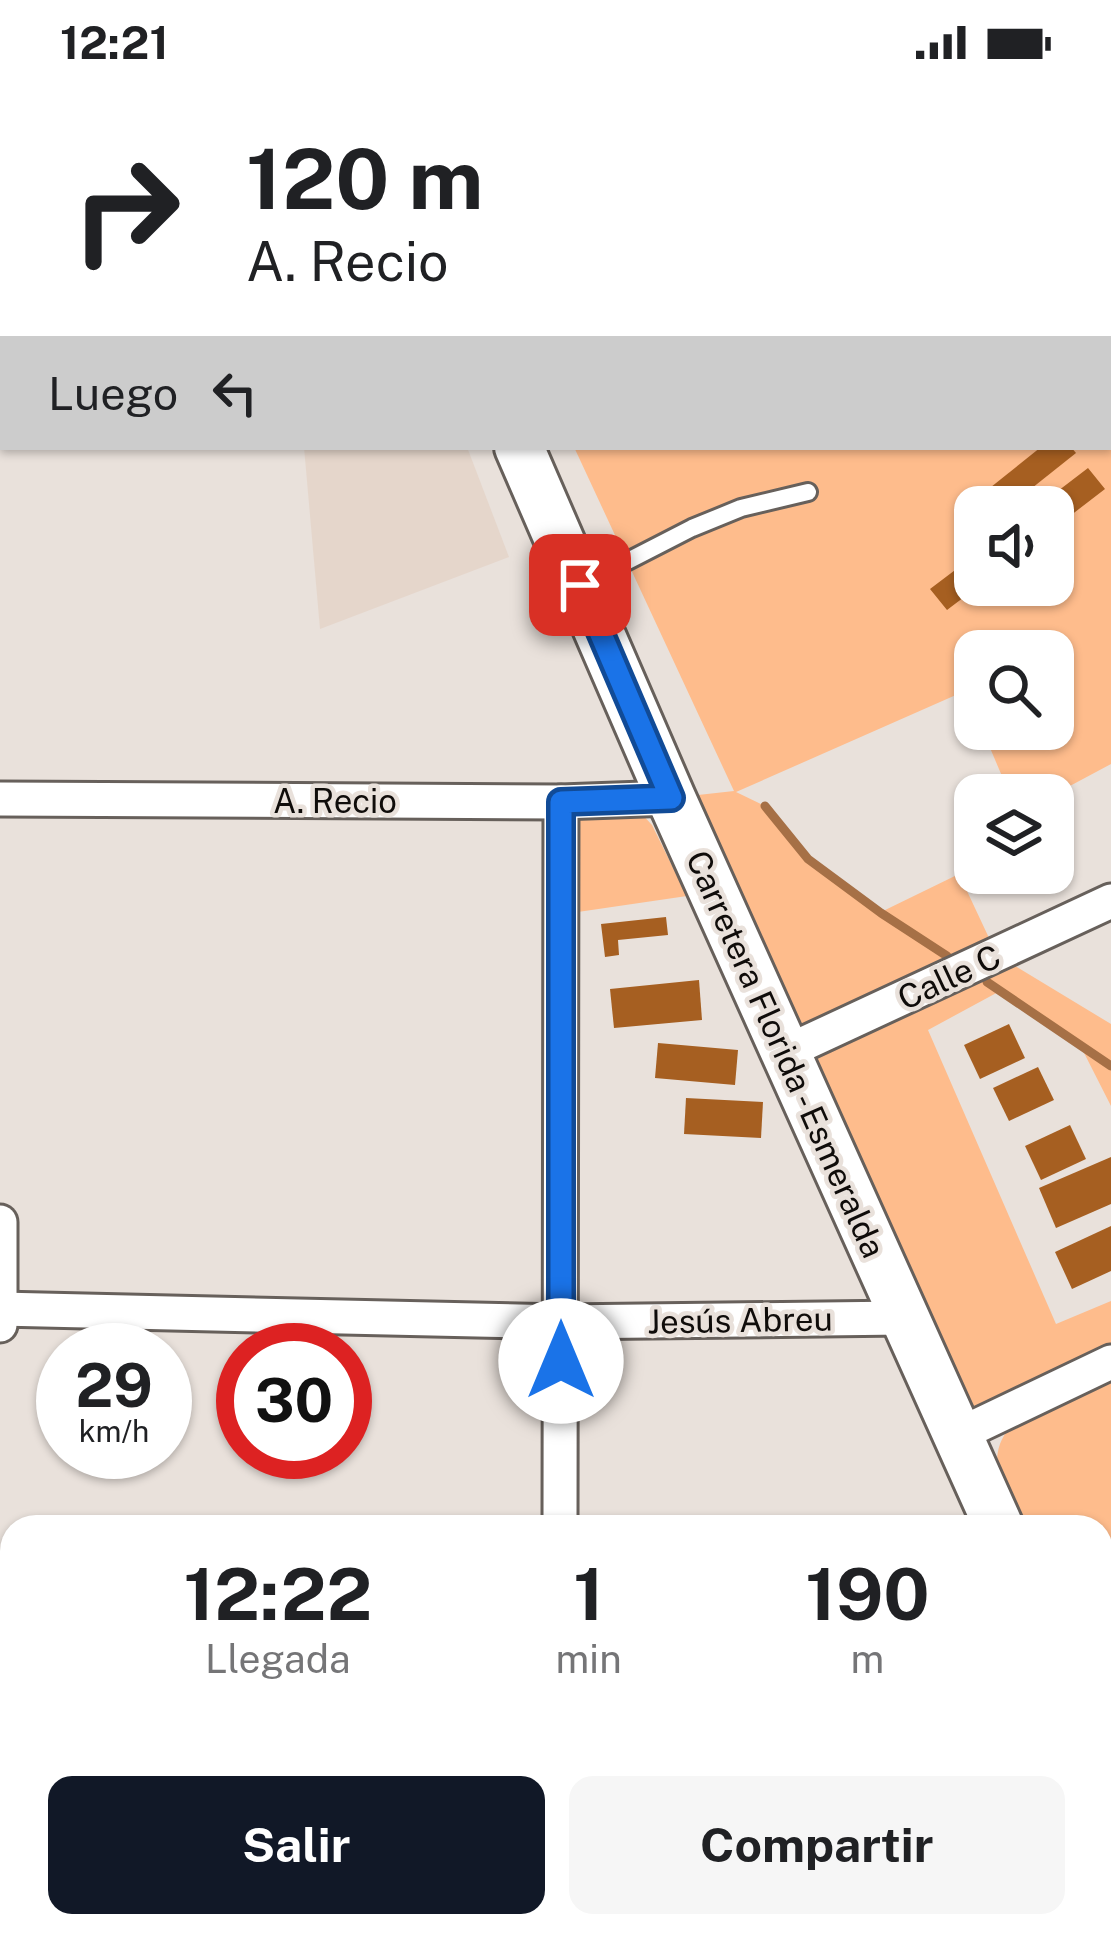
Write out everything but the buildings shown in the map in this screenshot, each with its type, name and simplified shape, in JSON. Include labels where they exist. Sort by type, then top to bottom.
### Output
[{"type":"main road","name":"Carretera Florida - Esmeralda","points":[[520,450],[993,1515]]},
{"type":"street","name":"A. Recio","points":[[0,800],[561,802],[671,798]]},
{"type":"street","points":[[560,1515],[561,802]]},
{"type":"street","name":"Calle C","points":[[786,1052],[1111,901]]},
{"type":"street","points":[[0,1222],[0,1324]]},
{"type":"street","name":"Jesús Abreu","points":[[0,1309],[561,1322],[903,1318]]},
{"type":"street","points":[[956,1436],[1111,1362]]},
{"type":"lane","points":[[580,585],[741,508],[808,492]]},
{"type":"shaded area","points":[[304,450],[468,450],[509,557],[320,629]]},
{"type":"shaded area","points":[[575,450],[1111,450],[1111,764],[1074,784],[1074,774],[1001,774],[991,750],[1074,750],[1074,630],[954,630],[954,696],[736,792],[765,806],[808,859],[881,912],[954,876],[954,894],[968,894],[997,955],[1111,1024],[1111,1106],[1079,1043],[1000,991],[928,1030],[1056,1324],[1111,1301],[1111,1362],[956,1436],[671,798],[734,791]]},
{"type":"shaded area","points":[[639,811],[652,825],[687,896],[571,913],[573,840],[579,817]]},
{"type":"shaded area","points":[[1111,1379],[1111,1515],[1016,1515],[997,1465],[1010,1427]]},
{"type":"waterway","points":[[765,806],[808,859],[947,956]]},
{"type":"waterway","points":[[987,982],[1111,1066]]},
{"type":"route","points":[[561,1361],[561,802],[671,798],[580,585]]}]
